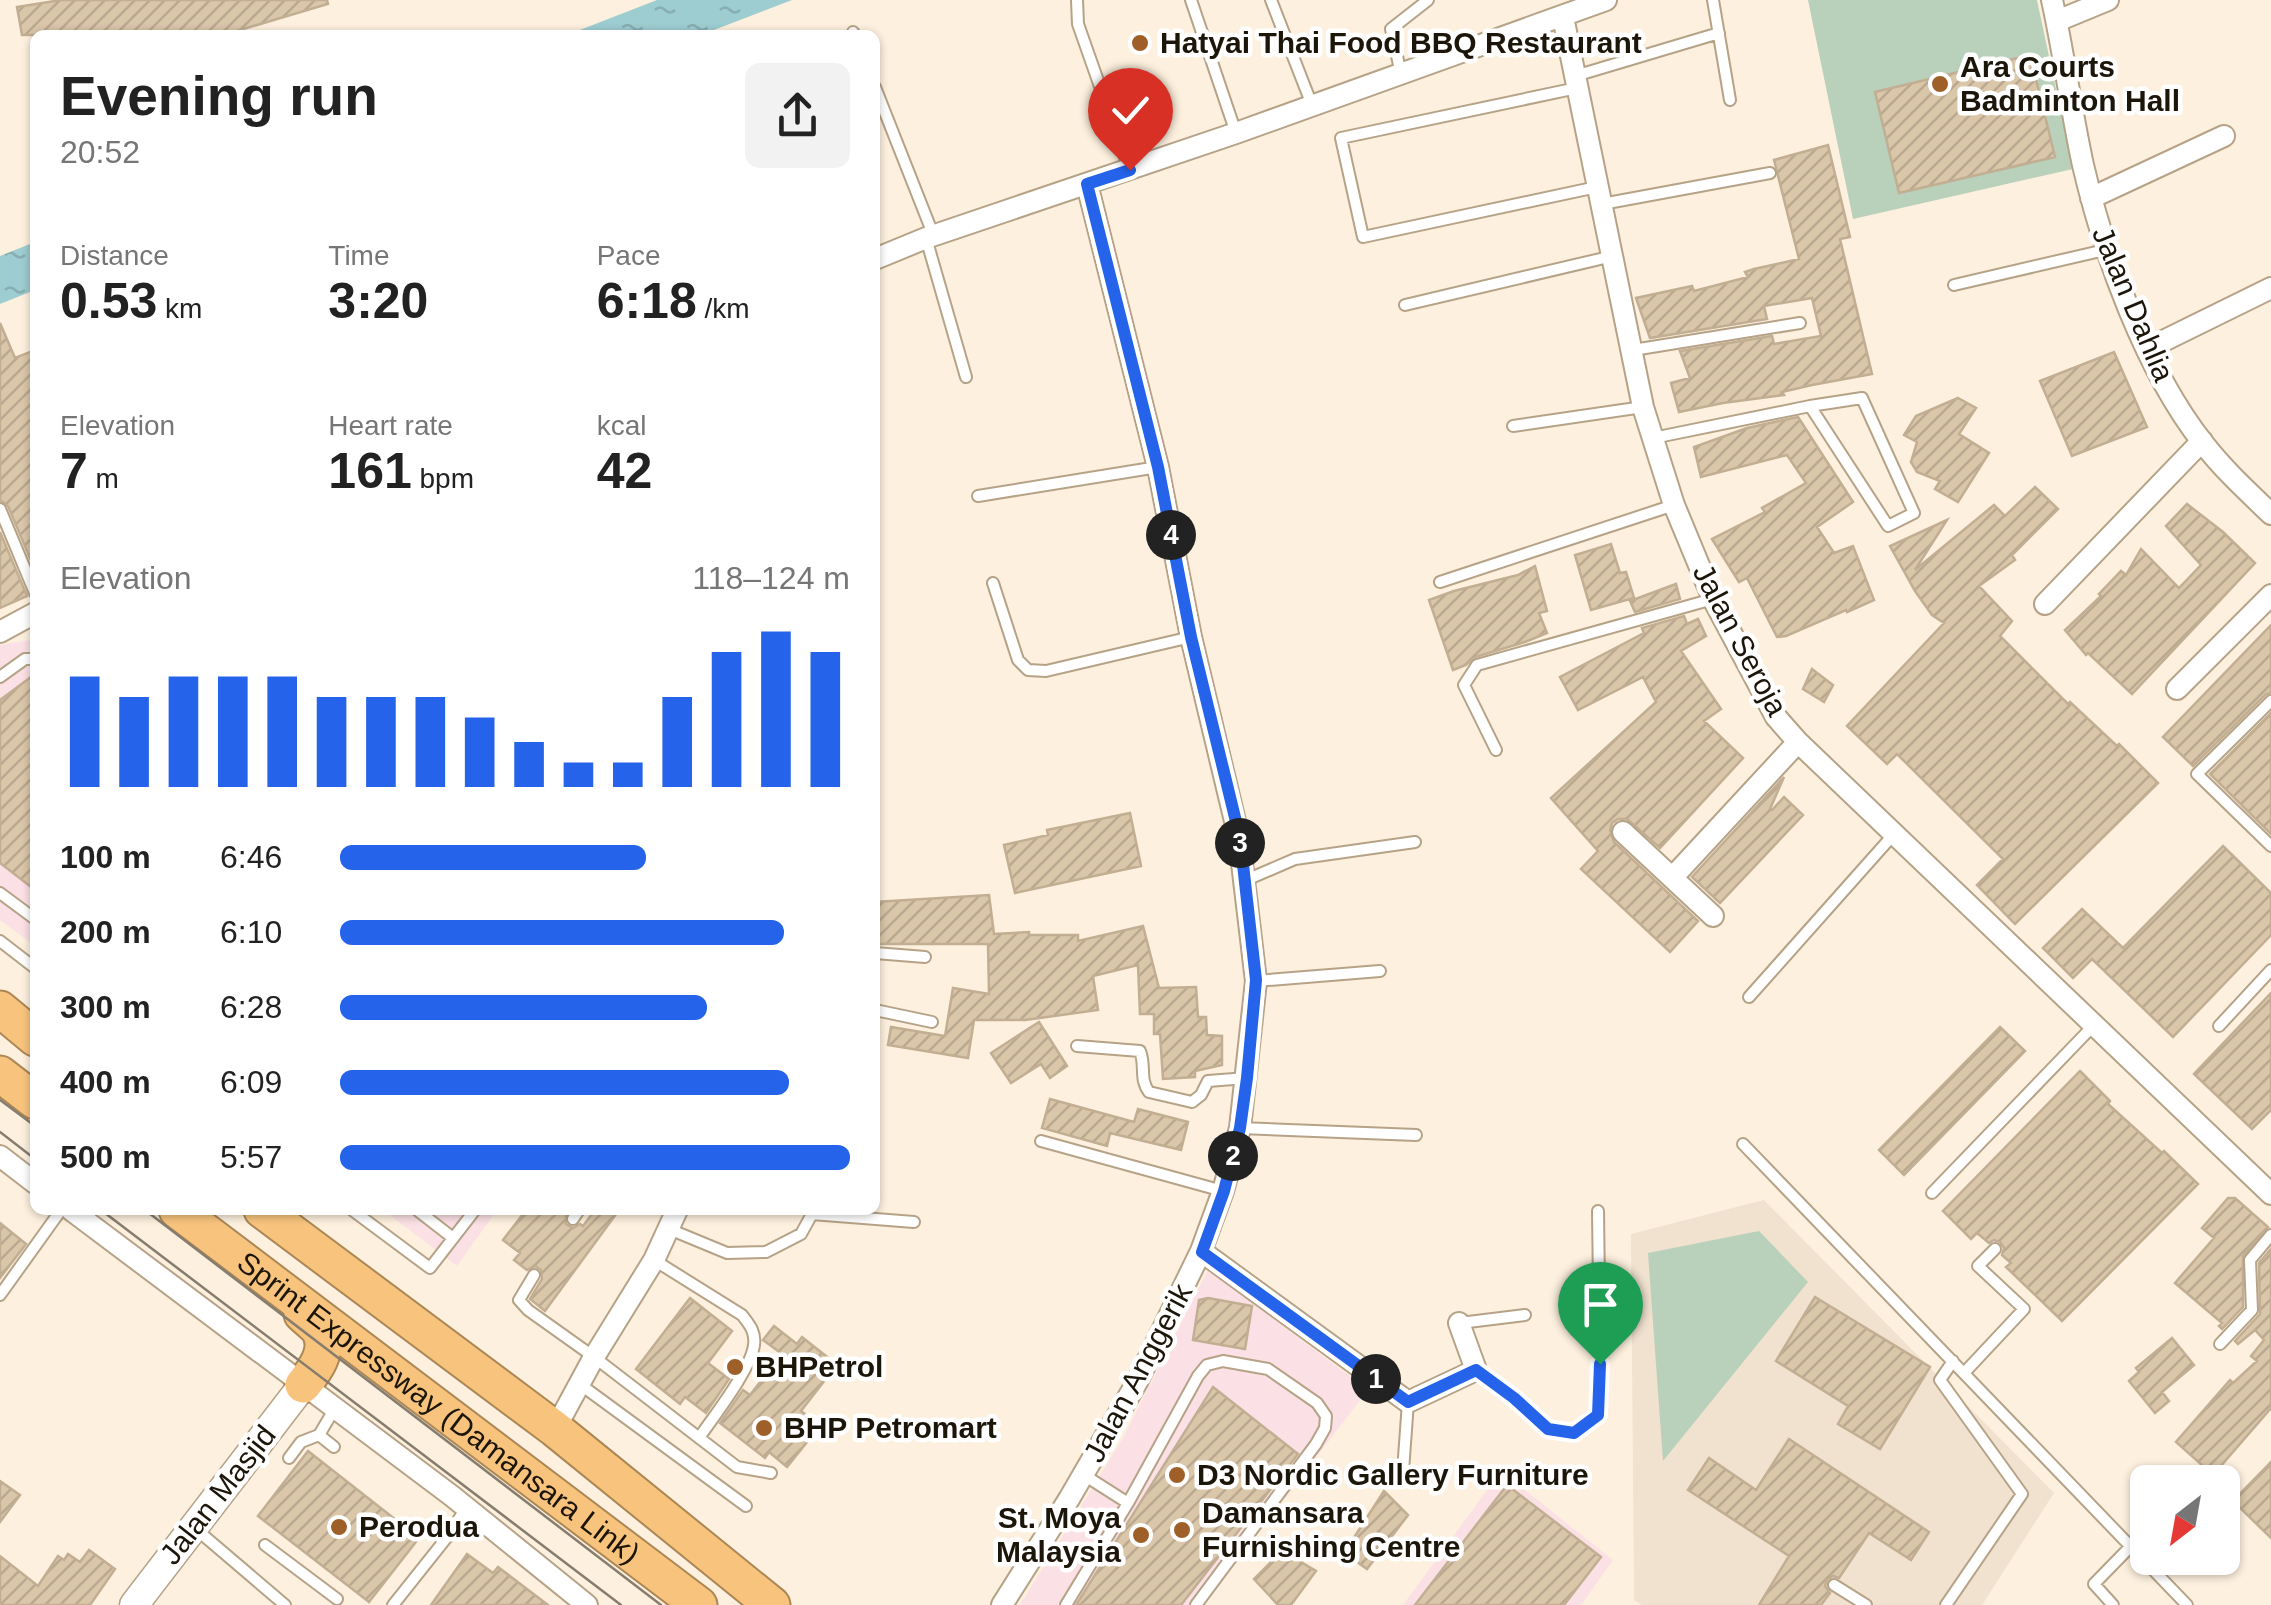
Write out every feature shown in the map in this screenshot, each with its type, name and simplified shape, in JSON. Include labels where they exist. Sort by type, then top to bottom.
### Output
[{"type":"highway","points":[[4,1010],[30,1035]]},
{"type":"highway","name":"Sprint Expressway (Damansara Link)","points":[[184,1215],[699,1605]]},
{"type":"highway","name":"Sprint Expressway (Damansara Link)","points":[[269,1215],[556,1429],[772,1605]]},
{"type":"highway","points":[[254,1269],[320,1332],[322,1349],[317,1366],[303,1385]]},
{"type":"street","points":[[2054,10],[2108,0]]},
{"type":"street","points":[[880,257],[1236,134],[1596,2]]},
{"type":"street","name":"Jalan Dahlia","points":[[2054,10],[2105,250],[2173,400],[2202,442],[2271,514]]},
{"type":"street","name":"Jalan Seroja","points":[[1562,17],[1642,407],[1674,505],[1713,600],[1776,717],[2271,1194]]},
{"type":"street","points":[[2091,198],[2224,136]]},
{"type":"street","name":"Jalan Anggerik","points":[[1002,1605],[1137,1382],[1202,1252],[1224,1191],[1240,1128],[1256,980],[1240,838],[1191,637],[1158,467],[1087,184]]},
{"type":"street","points":[[2148,349],[2271,288]]},
{"type":"street","points":[[2045,604],[2202,442]]},
{"type":"street","points":[[2177,688],[2271,595]]},
{"type":"street","points":[[0,632],[30,616]]},
{"type":"street","points":[[1672,878],[1798,742]]},
{"type":"street","points":[[1622,832],[1713,916]]},
{"type":"street","points":[[0,1156],[30,1178]]},
{"type":"street","points":[[78,1215],[336,1408],[586,1605]]},
{"type":"street","points":[[556,1429],[594,1357],[654,1260],[673,1219]]},
{"type":"street","points":[[1202,1252],[1408,1402],[1476,1370],[1459,1324]]},
{"type":"street","name":"Jalan Masjid","points":[[134,1605],[303,1385]]},
{"type":"lane","points":[[1077,0],[1078,24],[1130,170]]},
{"type":"lane","points":[[1191,0],[1236,134]]},
{"type":"lane","points":[[1271,0],[1312,106]]},
{"type":"lane","points":[[1401,75],[1390,28],[1428,0]]},
{"type":"lane","points":[[1713,0],[1730,100]]},
{"type":"lane","points":[[1720,32],[1576,82],[1341,138],[1363,237],[1600,195],[1770,173]]},
{"type":"lane","points":[[880,101],[930,237],[966,376]]},
{"type":"lane","points":[[1954,285],[2105,250]]},
{"type":"lane","points":[[1405,304],[1613,256]]},
{"type":"lane","points":[[1633,350],[1800,323]]},
{"type":"lane","points":[[1653,438],[1810,406],[1862,398],[1914,513],[1888,526],[1810,406]]},
{"type":"lane","points":[[1513,426],[1642,407]]},
{"type":"lane","points":[[978,496],[1158,467]]},
{"type":"lane","points":[[1440,582],[1674,505]]},
{"type":"lane","points":[[0,509],[30,581]]},
{"type":"lane","points":[[993,583],[1018,660],[1028,670],[1046,671],[1191,637]]},
{"type":"lane","points":[[1496,750],[1464,684],[1478,665],[1713,600]]},
{"type":"lane","points":[[0,678],[30,659]]},
{"type":"lane","points":[[2271,701],[2198,774],[2271,846]]},
{"type":"lane","points":[[1749,997],[1894,834]]},
{"type":"lane","points":[[1244,881],[1294,859],[1415,842]]},
{"type":"lane","points":[[0,893],[30,916]]},
{"type":"lane","points":[[0,941],[30,964]]},
{"type":"lane","points":[[880,953],[925,956]]},
{"type":"lane","points":[[2219,1026],[2271,970]]},
{"type":"lane","points":[[1256,980],[1380,971]]},
{"type":"lane","points":[[0,996],[4,1010]]},
{"type":"lane","points":[[880,1011],[932,1022]]},
{"type":"lane","points":[[1932,1193],[2094,1025]]},
{"type":"lane","points":[[1078,1046],[1140,1052],[1144,1060],[1143,1084],[1149,1092],[1192,1102],[1201,1095],[1208,1080],[1247,1078]]},
{"type":"lane","points":[[1240,1128],[1416,1135]]},
{"type":"lane","points":[[1041,1141],[1224,1191]]},
{"type":"lane","points":[[1743,1144],[2130,1545]]},
{"type":"lane","points":[[1476,1370],[1548,1429],[1574,1433],[1598,1415],[1598,1211]]},
{"type":"lane","points":[[0,1295],[57,1215]]},
{"type":"lane","points":[[359,1215],[430,1268],[470,1215]]},
{"type":"lane","points":[[423,1215],[453,1238]]},
{"type":"lane","points":[[673,1219],[727,1253],[766,1252],[801,1234],[811,1215]]},
{"type":"lane","points":[[825,1215],[914,1222]]},
{"type":"lane","points":[[2220,1344],[2252,1310],[2250,1260],[2271,1236]]},
{"type":"lane","points":[[1964,1372],[2024,1309],[1978,1266],[1996,1249]]},
{"type":"lane","points":[[654,1260],[742,1315],[752,1327],[754,1344],[746,1366],[699,1438]]},
{"type":"lane","points":[[534,1275],[519,1298],[522,1305],[737,1467],[771,1473]]},
{"type":"lane","points":[[1459,1324],[1525,1314]]},
{"type":"lane","points":[[1066,1605],[1207,1365],[1223,1361],[1268,1369],[1317,1403],[1326,1416],[1326,1428],[1196,1605]]},
{"type":"lane","points":[[1946,1605],[2022,1494],[1940,1380],[1953,1361]]},
{"type":"lane","points":[[581,1385],[746,1506]]},
{"type":"lane","points":[[1403,1470],[1408,1402]]},
{"type":"lane","points":[[289,1458],[301,1442],[319,1435],[336,1408]]},
{"type":"lane","points":[[319,1435],[334,1447]]},
{"type":"lane","points":[[1084,1475],[1128,1503]]},
{"type":"lane","points":[[393,1605],[466,1508]]},
{"type":"lane","points":[[432,1524],[448,1536]]},
{"type":"lane","points":[[192,1526],[284,1605]]},
{"type":"lane","points":[[264,1545],[338,1598]]},
{"type":"lane","points":[[2113,1605],[2094,1584],[2130,1547]]},
{"type":"lane","points":[[2159,1575],[2187,1605]]},
{"type":"lane","points":[[1834,1585],[1866,1605]]},
{"type":"shaded area","points":[[30,640],[30,942],[0,920],[0,645]]},
{"type":"shaded area","points":[[1764,1200],[2054,1493],[1982,1605],[1642,1605],[1634,1600],[1631,1234]]},
{"type":"shaded area","points":[[390,1215],[493,1215],[457,1266]]},
{"type":"shaded area","points":[[1208,1270],[1368,1390],[1202,1605],[1020,1605],[1123,1438]]},
{"type":"shaded area","points":[[1501,1471],[1613,1560],[1581,1605],[1403,1605]]},
{"type":"green space","name":"Ara Courts Badminton Hall","points":[[1808,0],[2037,0],[2073,169],[1853,219]]},
{"type":"green space","points":[[1759,1231],[1808,1282],[1663,1461],[1648,1253]]},
{"type":"water","points":[[657,0],[792,0],[714,30],[580,30]]},
{"type":"water","points":[[30,244],[30,292],[0,304],[0,256]]},
{"type":"building","points":[[61,0],[327,0],[328,4],[240,30],[30,30],[30,35],[22,35],[17,7]]},
{"type":"building","points":[[2030,55],[2055,157],[1899,193],[1875,92]]},
{"type":"building","points":[[1828,145],[1850,237],[1840,239],[1872,374],[1782,392],[1784,395],[1679,412],[1671,383],[1690,378],[1680,351],[1772,336],[1774,344],[1821,336],[1812,298],[1764,306],[1767,319],[1650,338],[1636,298],[1692,286],[1694,291],[1748,277],[1745,272],[1754,269],[1799,259],[1774,160]]},
{"type":"building","points":[[0,323],[15,358],[30,352],[30,558],[8,506],[0,500]]},
{"type":"building","points":[[2114,352],[2147,427],[2072,456],[2040,381]]},
{"type":"building","points":[[1958,398],[1976,408],[1959,434],[1989,453],[1958,502],[1935,489],[1940,481],[1917,472],[1911,462],[1917,442],[1904,435],[1916,416]]},
{"type":"building","points":[[1798,417],[1853,502],[1817,527],[1834,553],[1853,546],[1874,600],[1777,637],[1747,578],[1739,582],[1712,539],[1765,512],[1762,508],[1806,483],[1787,455],[1701,477],[1694,447],[1747,428]]},
{"type":"building","points":[[2035,487],[2058,509],[2012,555],[2015,560],[1979,586],[2012,621],[2000,636],[2068,704],[2119,744],[2158,783],[2015,924],[1977,885],[2003,859],[1897,754],[1887,764],[1847,726],[1944,623],[1932,615],[1915,591],[1890,546],[1947,520],[1915,570],[1994,505],[2005,516]]},
{"type":"building","points":[[2187,504],[2255,563],[2132,694],[2086,655],[2065,630],[2121,571],[2126,575],[2141,549],[2179,588],[2201,565],[2166,526]]},
{"type":"building","points":[[0,532],[27,596],[0,608]]},
{"type":"building","points":[[1611,544],[1620,573],[1626,572],[1634,598],[1591,610],[1575,555]]},
{"type":"building","points":[[1535,566],[1547,611],[1539,613],[1547,633],[1475,657],[1453,670],[1429,600],[1518,575]]},
{"type":"building","points":[[1676,584],[1680,599],[1635,612],[1630,601]]},
{"type":"building","points":[[1684,616],[1687,624],[1698,619],[1706,636],[1681,651],[1721,709],[1704,721],[1743,758],[1660,848],[1627,819],[1618,819],[1610,830],[1614,842],[1698,921],[1670,952],[1581,869],[1598,851],[1551,798],[1656,702],[1643,677],[1578,710],[1560,677],[1644,633],[1642,628]]},
{"type":"building","points":[[2271,625],[2271,692],[2193,766],[2163,737]]},
{"type":"building","points":[[1812,669],[1833,685],[1824,702],[1803,689]]},
{"type":"building","points":[[30,678],[30,886],[0,863],[0,700]]},
{"type":"building","points":[[2271,713],[2271,834],[2210,774]]},
{"type":"building","points":[[1784,777],[1770,809],[1784,797],[1803,815],[1720,903],[1692,877]]},
{"type":"building","points":[[1130,813],[1141,866],[1015,893],[1004,845],[1048,835],[1047,830]]},
{"type":"building","points":[[2223,846],[2271,893],[2271,935],[2173,1037],[2092,959],[2073,978],[2043,948],[2082,909],[2123,948]]},
{"type":"building","points":[[989,895],[994,934],[1078,935],[1078,941],[1143,926],[1159,988],[1196,987],[1198,1017],[1206,1017],[1207,1035],[1222,1036],[1222,1065],[1195,1071],[1195,1077],[1163,1079],[1160,1034],[1154,1034],[1154,1014],[1140,1014],[1138,965],[1093,976],[1098,1010],[1025,1020],[974,1020],[968,1058],[888,1045],[891,1027],[945,1036],[953,988],[989,994],[988,944],[880,944],[880,902]]},
{"type":"building","points":[[2271,993],[2271,1110],[2252,1129],[2194,1074]]},
{"type":"building","points":[[1039,1022],[1067,1066],[1050,1078],[1041,1064],[1011,1083],[991,1053]]},
{"type":"building","points":[[2000,1027],[2025,1051],[1904,1175],[1879,1150]]},
{"type":"building","points":[[2080,1071],[2110,1101],[2108,1104],[2198,1184],[2062,1321],[2006,1267],[2011,1263],[2002,1255],[2004,1248],[2000,1242],[1989,1243],[1977,1233],[1971,1239],[1943,1211]]},
{"type":"building","points":[[1050,1099],[1134,1122],[1138,1109],[1188,1122],[1181,1150],[1110,1133],[1107,1146],[1042,1128]]},
{"type":"building","points":[[2228,1198],[2235,1198],[2268,1227],[2243,1256],[2243,1307],[2222,1329],[2222,1323],[2175,1283],[2214,1238],[2202,1228]]},
{"type":"building","points":[[522,1215],[566,1215],[566,1224],[573,1228],[583,1226],[591,1215],[615,1215],[545,1311],[530,1299],[542,1279],[541,1270],[535,1266],[527,1270],[514,1260],[520,1253],[503,1240]]},
{"type":"building","points":[[0,1223],[26,1244],[0,1278]]},
{"type":"building","points":[[2271,1249],[2271,1408],[2222,1465],[2202,1465],[2176,1442],[2230,1380],[2233,1383],[2257,1361],[2251,1356],[2264,1340],[2255,1330],[2238,1344],[2235,1341],[2260,1314],[2259,1263]]},
{"type":"building","points":[[1815,1297],[1930,1367],[1880,1449],[1838,1424],[1848,1406],[1776,1361]]},
{"type":"building","points":[[690,1298],[732,1331],[708,1363],[729,1379],[706,1413],[685,1397],[680,1404],[636,1369]]},
{"type":"building","points":[[1199,1300],[1252,1306],[1245,1349],[1193,1340]]},
{"type":"building","points":[[774,1326],[797,1344],[802,1337],[831,1360],[826,1366],[832,1371],[801,1411],[820,1426],[787,1467],[769,1452],[765,1458],[720,1423],[743,1390],[750,1395],[782,1354],[763,1340]]},
{"type":"building","points":[[2172,1338],[2194,1365],[2162,1392],[2169,1401],[2155,1413],[2129,1381],[2139,1372],[2136,1368]]},
{"type":"building","name":"Damansara Furnishing Centre","points":[[1213,1387],[1298,1454],[1181,1605],[1076,1605]]},
{"type":"building","points":[[1789,1439],[1929,1532],[1911,1560],[1869,1533],[1839,1578],[1827,1580],[1825,1586],[1830,1593],[1821,1605],[1759,1605],[1789,1556],[1688,1490],[1709,1458],[1756,1490]]},
{"type":"building","name":"Perodua","points":[[308,1451],[419,1538],[369,1602],[258,1516]]},
{"type":"building","points":[[2271,1462],[2271,1538],[2240,1508],[2240,1494]]},
{"type":"building","points":[[0,1481],[20,1495],[0,1522]]},
{"type":"building","points":[[1507,1485],[1601,1557],[1564,1605],[1415,1605]]},
{"type":"building","points":[[1384,1491],[1408,1515],[1367,1569],[1344,1553]]},
{"type":"building","points":[[89,1550],[115,1569],[90,1605],[0,1605],[0,1556],[38,1586],[58,1556],[64,1560],[68,1554],[80,1562]]},
{"type":"building","points":[[1282,1551],[1316,1571],[1291,1605],[1278,1605],[1254,1579]]},
{"type":"building","points":[[467,1554],[493,1573],[498,1567],[548,1605],[431,1605]]},
{"type":"tram line","points":[[0,1100],[30,1122]]},
{"type":"tram line","points":[[0,1132],[30,1155]]},
{"type":"tram line","points":[[108,1215],[621,1605]]},
{"type":"tram line","points":[[152,1215],[661,1605]]},
{"type":"place","name":"Hatyai Thai Food BBQ Restaurant","points":[[1140,43]]},
{"type":"place","name":"Ara Courts Badminton Hall","points":[[1940,84]]},
{"type":"place","name":"BHPetrol","points":[[735,1367]]},
{"type":"place","name":"BHP Petromart","points":[[764,1428]]},
{"type":"place","name":"D3 Nordic Gallery Furniture","points":[[1177,1475]]},
{"type":"place","name":"Perodua","points":[[339,1527]]},
{"type":"place","name":"Damansara Furnishing Centre","points":[[1182,1530]]},
{"type":"place","name":"St. Moya Malaysia","points":[[1141,1535]]},
{"type":"route","points":[[1130,170],[1087,184],[1158,467],[1191,637],[1240,838],[1256,980],[1240,1128],[1224,1191],[1202,1252],[1408,1402],[1476,1370],[1548,1429],[1574,1433],[1598,1415],[1600,1364]]}]
